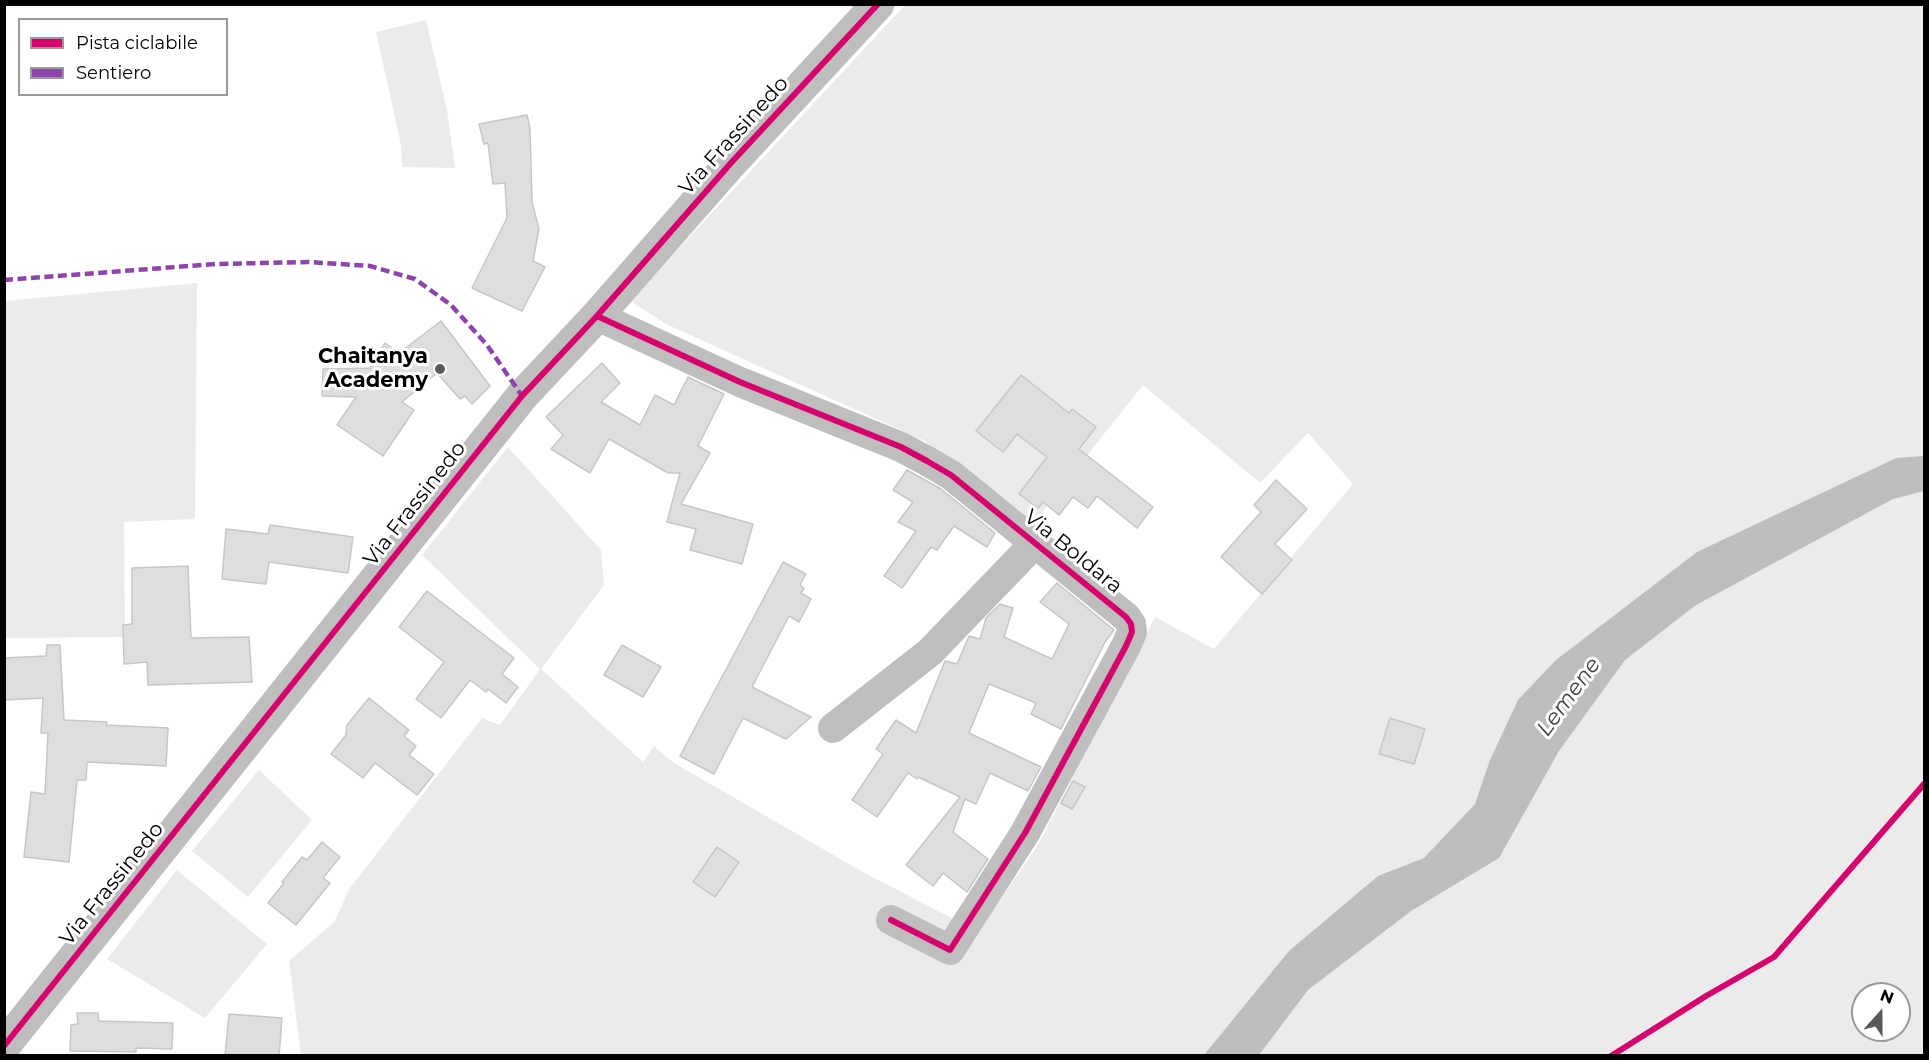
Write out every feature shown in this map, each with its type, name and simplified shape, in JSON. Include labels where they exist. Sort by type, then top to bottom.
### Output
[{"type":"street","name":"Via Frassinedo","points":[[4,1046],[522,396],[878,4]]},
{"type":"street","name":"Via Boldara","points":[[597,316],[740,382],[909,452],[951,475],[1131,624],[1132,632],[1025,833],[950,950],[891,920]]},
{"type":"street","name":"Via Boldara","points":[[833,728],[930,652],[1035,543]]},
{"type":"shaded area","points":[[905,5],[1924,5],[1924,1055],[301,1055],[289,961],[334,922],[350,888],[482,718],[500,725],[540,669],[422,555],[508,447],[601,550],[604,585],[541,669],[643,762],[654,746],[674,763],[863,872],[978,932],[1038,845],[1155,617],[1214,649],[1353,484],[1308,433],[1260,483],[1143,385],[1031,526],[925,441],[668,325],[630,301]]},
{"type":"shaded area","points":[[426,20],[447,110],[455,168],[402,167],[401,145],[376,32]]},
{"type":"shaded area","points":[[197,283],[195,519],[124,522],[125,637],[5,638],[5,301]]},
{"type":"shaded area","points":[[259,770],[312,820],[248,897],[192,851]]},
{"type":"shaded area","points":[[177,870],[267,944],[205,1018],[107,959]]},
{"type":"water","name":"Lemene","points":[[1924,456],[1924,491],[1893,499],[1696,605],[1625,660],[1559,751],[1499,858],[1411,911],[1308,990],[1259,1055],[1204,1055],[1289,951],[1378,876],[1424,858],[1475,804],[1490,760],[1518,700],[1556,660],[1697,552],[1896,458]]},
{"type":"building","points":[[527,115],[530,128],[532,202],[539,229],[533,261],[545,267],[522,311],[472,288],[507,218],[505,183],[493,184],[488,143],[484,144],[479,124]]},
{"type":"building","points":[[441,321],[490,386],[472,404],[465,396],[460,399],[437,373],[402,402],[414,410],[383,456],[337,425],[356,397],[322,396],[323,369],[370,368],[385,343],[399,353]]},
{"type":"building","points":[[602,363],[620,383],[601,402],[640,425],[655,395],[674,405],[688,377],[724,394],[698,446],[710,453],[681,504],[753,524],[742,564],[690,550],[696,529],[667,522],[680,473],[668,473],[609,439],[590,473],[551,449],[563,435],[546,417]]},
{"type":"building","points":[[1021,375],[1069,413],[1072,409],[1096,427],[1079,449],[1153,507],[1137,528],[1097,496],[1088,508],[1073,497],[1059,515],[1043,502],[1038,508],[1019,494],[1047,457],[1017,434],[1003,452],[976,431]]},
{"type":"building","points":[[907,470],[941,489],[995,533],[987,547],[954,526],[937,550],[931,547],[902,588],[884,576],[916,531],[898,522],[913,502],[893,490]]},
{"type":"building","points":[[1276,480],[1307,509],[1275,544],[1292,560],[1262,594],[1221,557],[1261,512],[1254,505]]},
{"type":"building","points":[[270,525],[353,537],[348,573],[269,562],[266,584],[222,579],[226,529],[268,534]]},
{"type":"building","points":[[783,562],[806,574],[800,585],[804,588],[801,593],[811,599],[799,622],[789,616],[752,687],[811,717],[786,739],[743,718],[714,774],[680,756]]},
{"type":"building","points":[[188,566],[191,638],[249,637],[252,682],[148,685],[147,662],[124,664],[123,625],[132,624],[132,568]]},
{"type":"building","points":[[1057,583],[1114,630],[1105,642],[1061,729],[1031,714],[1036,703],[989,684],[969,733],[1041,767],[1028,791],[990,773],[976,804],[965,799],[953,832],[988,859],[967,892],[943,873],[933,886],[906,865],[960,797],[908,773],[877,817],[852,800],[883,754],[876,749],[896,720],[916,733],[945,661],[957,664],[969,636],[980,639],[986,618],[1000,604],[1013,608],[1004,637],[1052,659],[1069,624],[1040,602]]},
{"type":"building","points":[[427,591],[514,658],[502,674],[518,687],[506,703],[488,689],[486,692],[470,680],[441,718],[416,699],[444,662],[399,627]]},
{"type":"building","points":[[47,645],[60,645],[64,720],[168,728],[166,766],[87,762],[86,780],[77,780],[69,862],[24,857],[31,792],[45,794],[48,733],[41,733],[43,698],[4,700],[4,658],[46,656]]},
{"type":"building","points":[[622,645],[661,667],[643,697],[604,675]]},
{"type":"building","points":[[369,698],[409,730],[404,736],[416,746],[409,755],[434,774],[417,795],[375,763],[363,778],[331,754],[346,735],[347,725]]},
{"type":"building","points":[[1390,718],[1425,729],[1414,764],[1379,754]]},
{"type":"building","points":[[1073,781],[1085,787],[1072,809],[1061,803]]},
{"type":"building","points":[[322,842],[340,857],[323,878],[330,883],[296,925],[268,903],[302,857],[307,860]]},
{"type":"building","points":[[717,847],[739,862],[715,897],[693,882]]},
{"type":"building","points":[[77,1013],[98,1013],[99,1021],[173,1023],[172,1049],[136,1048],[136,1052],[70,1051],[71,1025],[78,1024]]},
{"type":"building","points":[[229,1014],[282,1018],[279,1056],[225,1056]]},
{"type":"marked path","points":[[4,280],[216,264],[309,262],[370,266],[415,279],[451,305],[487,345],[522,396]]},
{"type":"cycle path","points":[[4,1046],[522,396],[597,316],[730,164],[878,4]]},
{"type":"cycle path","points":[[597,316],[740,382],[901,447],[927,461],[951,475],[1126,617],[1131,624],[1132,632],[1126,646],[1025,833],[950,950],[891,920]]},
{"type":"cycle path","points":[[1611,1056],[1706,996],[1774,957],[1924,784]]},
{"type":"place","name":"Chaitanya Academy","points":[[440,369]]}]
